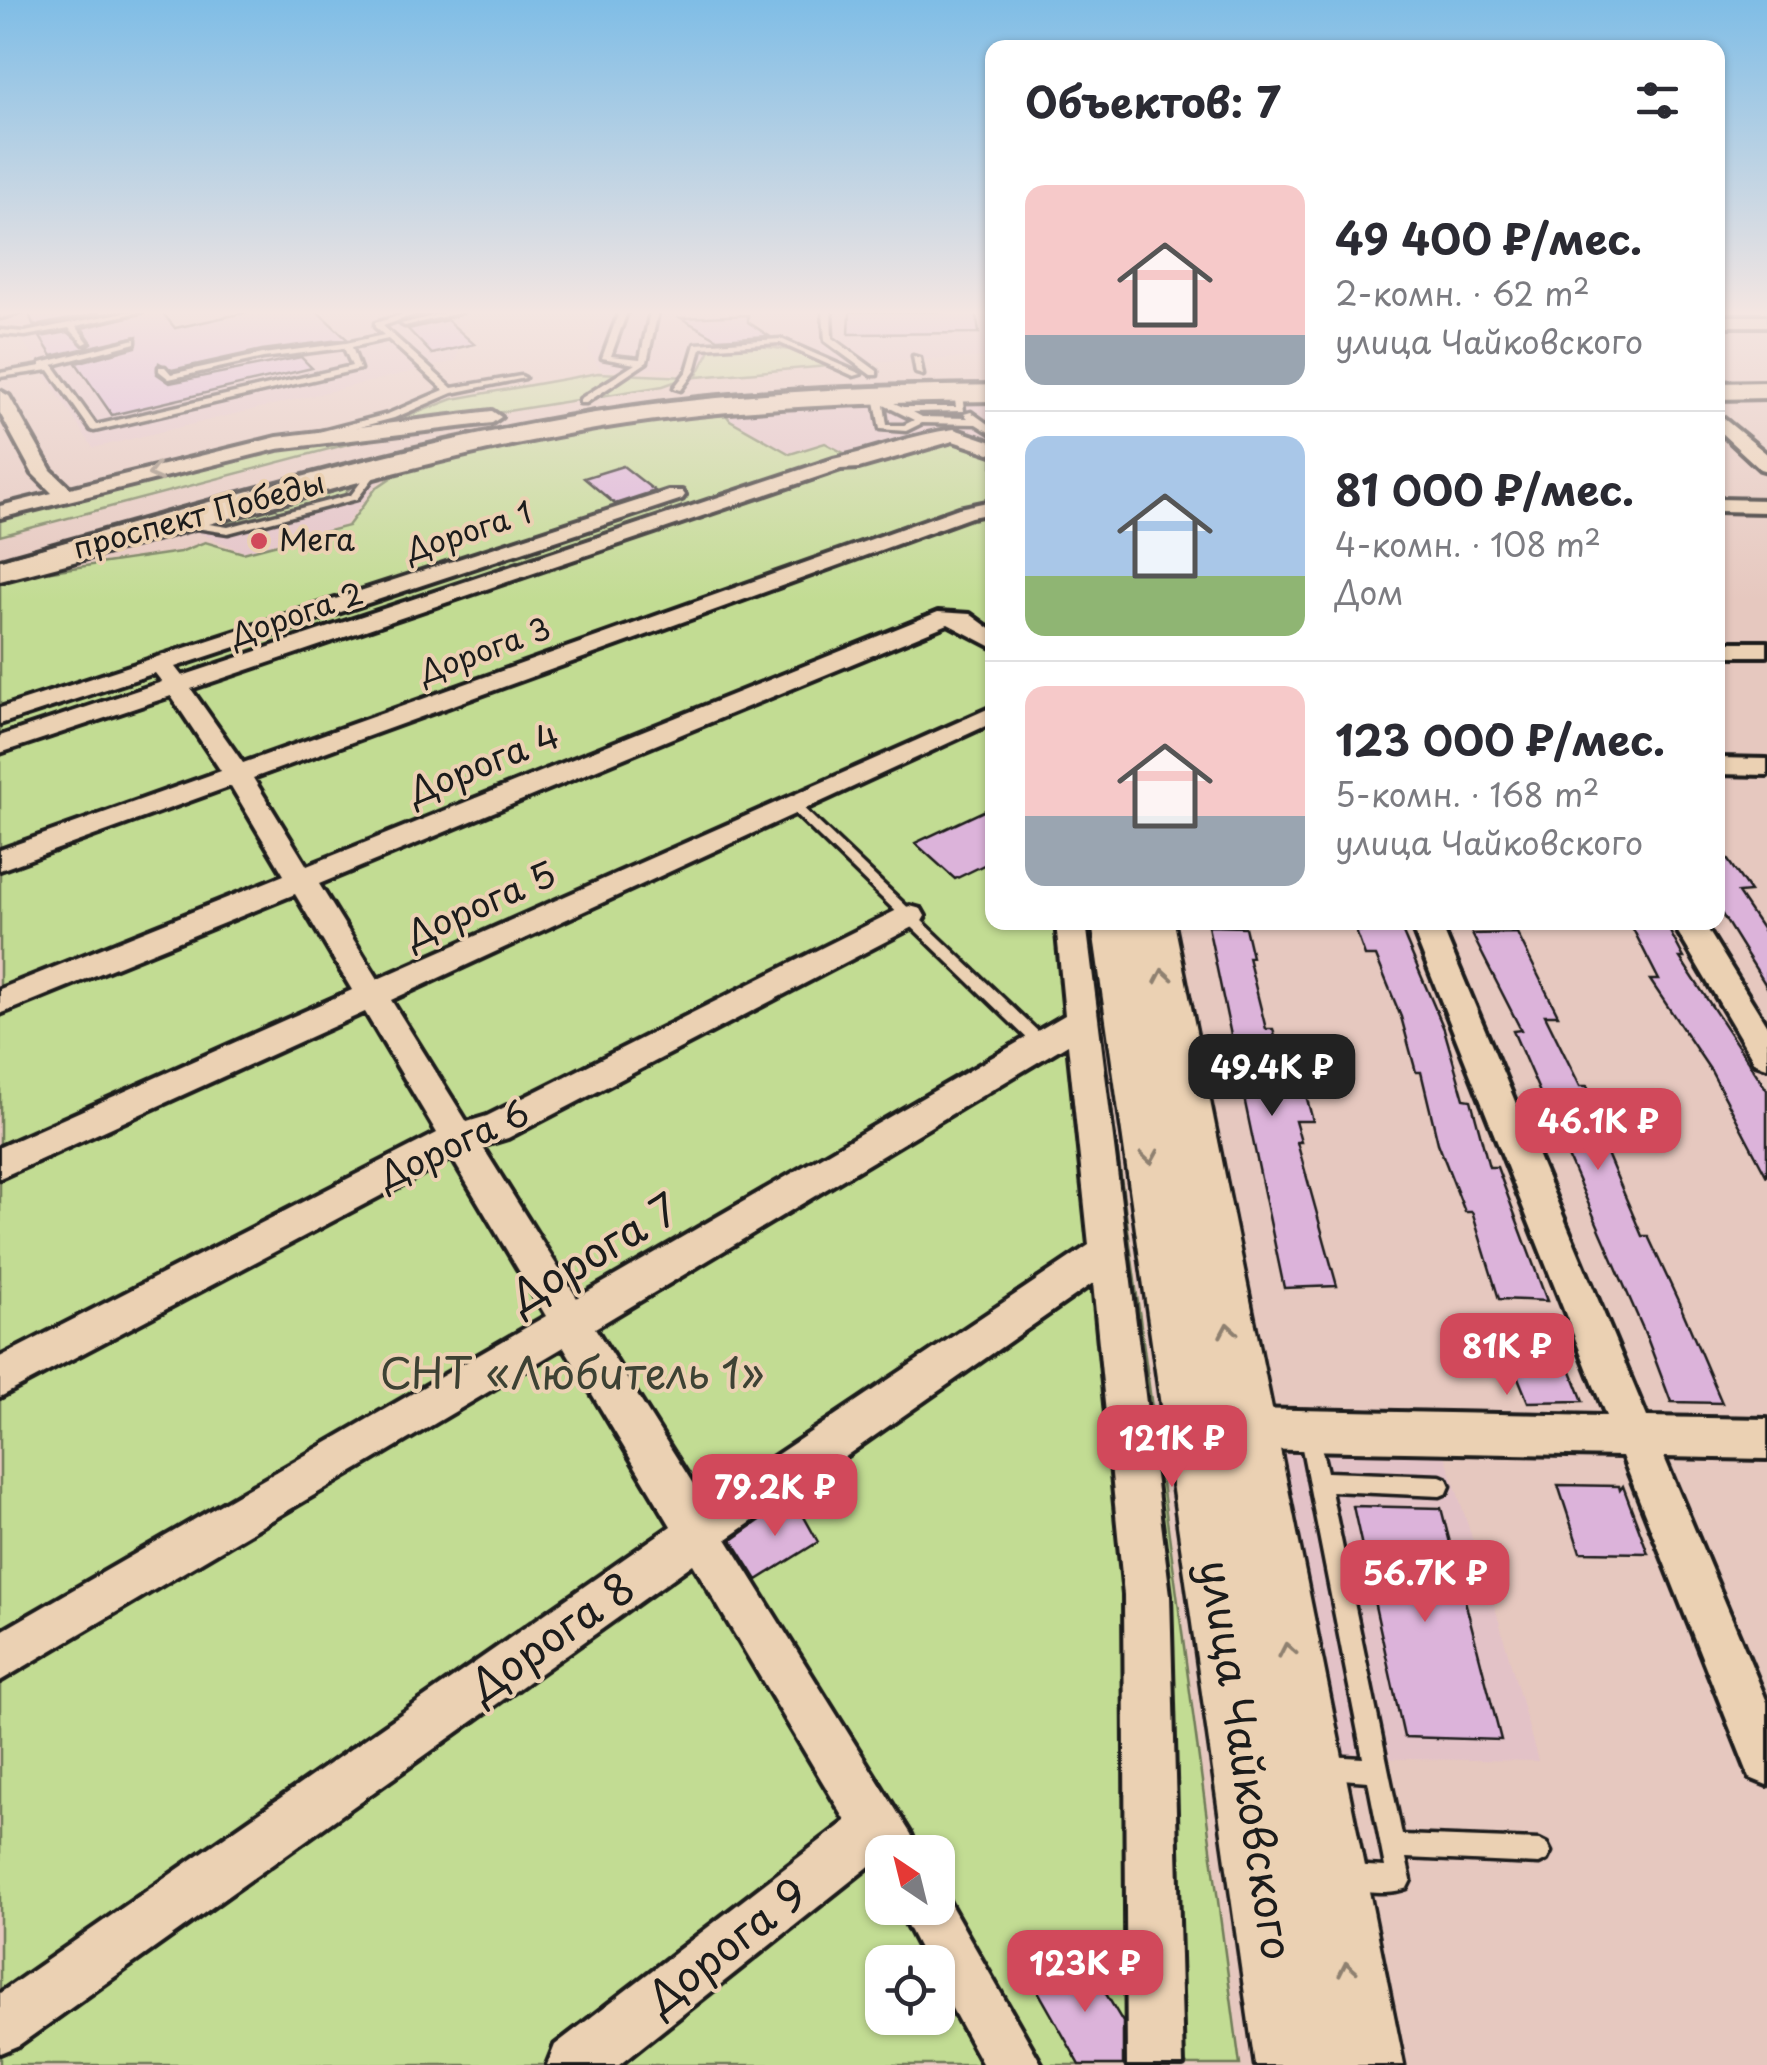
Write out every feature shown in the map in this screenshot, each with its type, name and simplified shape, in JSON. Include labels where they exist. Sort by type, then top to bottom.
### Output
[{"type":"main road","name":"проспект Победы","points":[[0,544],[407,436],[543,408]]},
{"type":"main road","name":"проспект Победы","points":[[0,570],[484,442],[616,417],[688,408]]},
{"type":"main road","name":"улица Чайковского","points":[[1114,930],[1294,2065]]},
{"type":"main road","name":"улица Чайковского","points":[[1155,930],[1365,2065]]},
{"type":"street","points":[[4,408],[43,474],[58,484],[64,496]]},
{"type":"street","points":[[0,512],[300,440],[492,418]]},
{"type":"street","points":[[1725,426],[1767,465]]},
{"type":"street","name":"Дорога 2","points":[[0,746],[169,676],[840,463],[852,464],[935,437],[954,436],[985,446]]},
{"type":"street","points":[[1725,505],[1767,506]]},
{"type":"street","name":"Дорога 3","points":[[0,860],[947,519],[985,510]]},
{"type":"street","name":"Дорога 4","points":[[0,1002],[946,617],[962,618],[985,635]]},
{"type":"street","points":[[1725,649],[1767,650]]},
{"type":"street","points":[[0,716],[169,676],[237,774],[883,1835]]},
{"type":"street","name":"Дорога 5","points":[[0,1163],[985,717]]},
{"type":"street","points":[[1725,766],[1767,767]]},
{"type":"street","name":"Дорога 6","points":[[0,1378],[459,1138],[496,1128],[910,916]]},
{"type":"street","points":[[1072,930],[1147,1595],[1156,2065]]},
{"type":"street","points":[[1429,930],[1767,1761]]},
{"type":"street","points":[[1692,930],[1767,1054]]},
{"type":"street","name":"Дорога 7","points":[[0,1658],[1082,1021]]},
{"type":"street","name":"Дорога 8","points":[[0,2026],[699,1533],[1108,1252]]},
{"type":"street","points":[[1246,1428],[1767,1440]]},
{"type":"street","name":"Дорога 9","points":[[575,2065],[865,1855]]},
{"type":"street","points":[[934,1925],[1014,2065]]},
{"type":"lane","points":[[80,408],[94,428],[180,408]]},
{"type":"lane","points":[[300,440],[408,408]]},
{"type":"lane","points":[[877,408],[883,426],[906,428],[920,420]]},
{"type":"lane","points":[[902,410],[912,408]]},
{"type":"lane","points":[[965,408],[985,427]]},
{"type":"lane","points":[[902,410],[920,420],[976,421]]},
{"type":"lane","points":[[372,430],[390,416]]},
{"type":"lane","points":[[793,805],[1042,1044]]},
{"type":"lane","points":[[1308,1430],[1399,1880],[1330,1876]]},
{"type":"lane","points":[[1318,1481],[1440,1486]]},
{"type":"lane","points":[[1309,1766],[1377,1770]]},
{"type":"lane","points":[[1392,1846],[1539,1852]]},
{"type":"shaded area","points":[[67,408],[258,408],[93,448]]},
{"type":"shaded area","points":[[767,408],[985,408],[985,442],[857,460],[825,443],[791,454],[730,420],[724,412]]},
{"type":"shaded area","points":[[381,478],[345,525],[244,552],[188,528]]},
{"type":"shaded area","points":[[1281,1449],[1444,1452],[1497,1614],[1538,1761],[1341,1758]]},
{"type":"green space","points":[[428,408],[525,408],[465,418],[387,424]]},
{"type":"green space","name":"СНТ «Любитель 1»","points":[[724,412],[730,420],[790,454],[825,443],[857,460],[944,431],[985,440],[985,930],[1088,930],[1240,2065],[0,2065],[0,582],[180,552],[205,542],[243,553],[348,526],[376,488],[401,471],[545,438]]},
{"type":"green space","points":[[401,430],[0,536],[0,517],[275,447]]},
{"type":"green space","points":[[355,482],[344,495],[232,523],[209,521]]},
{"type":"building","points":[[107,408],[140,408],[112,415]]},
{"type":"building","points":[[623,466],[655,491],[615,504],[584,478]]},
{"type":"building","points":[[985,810],[985,864],[955,879],[915,843]]},
{"type":"building","points":[[1725,856],[1750,892],[1738,893],[1767,936],[1767,987],[1725,919]]},
{"type":"building","points":[[1209,930],[1246,930],[1252,957],[1248,957],[1266,1029],[1273,1029],[1288,1088],[1304,1088],[1313,1121],[1295,1121],[1301,1142],[1297,1142],[1337,1286],[1284,1288]]},
{"type":"building","points":[[1634,930],[1669,930],[1684,958],[1680,958],[1767,1090],[1767,1177],[1711,1071],[1650,980],[1659,980]]},
{"type":"building","points":[[1356,931],[1402,931],[1444,1029],[1464,1099],[1471,1100],[1489,1167],[1497,1167],[1547,1301],[1499,1299],[1472,1212],[1465,1212],[1438,1143],[1421,1072],[1416,1072],[1401,1017],[1376,956],[1365,956]]},
{"type":"building","points":[[1517,933],[1558,1015],[1545,1015],[1580,1086],[1587,1086],[1613,1142],[1602,1142],[1722,1403],[1671,1402],[1513,1031],[1521,1030],[1472,934]]},
{"type":"building","points":[[1561,1346],[1583,1401],[1528,1402],[1506,1348],[1516,1354],[1514,1348]]},
{"type":"building","points":[[1558,1485],[1619,1486],[1620,1490],[1623,1486],[1648,1553],[1580,1552]]},
{"type":"building","points":[[793,1497],[818,1542],[757,1580],[732,1540]]},
{"type":"building","points":[[1353,1506],[1441,1508],[1501,1740],[1404,1737]]},
{"type":"building","points":[[1082,1954],[1123,2022],[1123,2065],[1080,2065],[1038,1991]]},
{"type":"tram line","points":[[0,559],[358,461],[502,429],[624,408]]},
{"type":"place","name":"Мега","points":[[259,541]]}]
